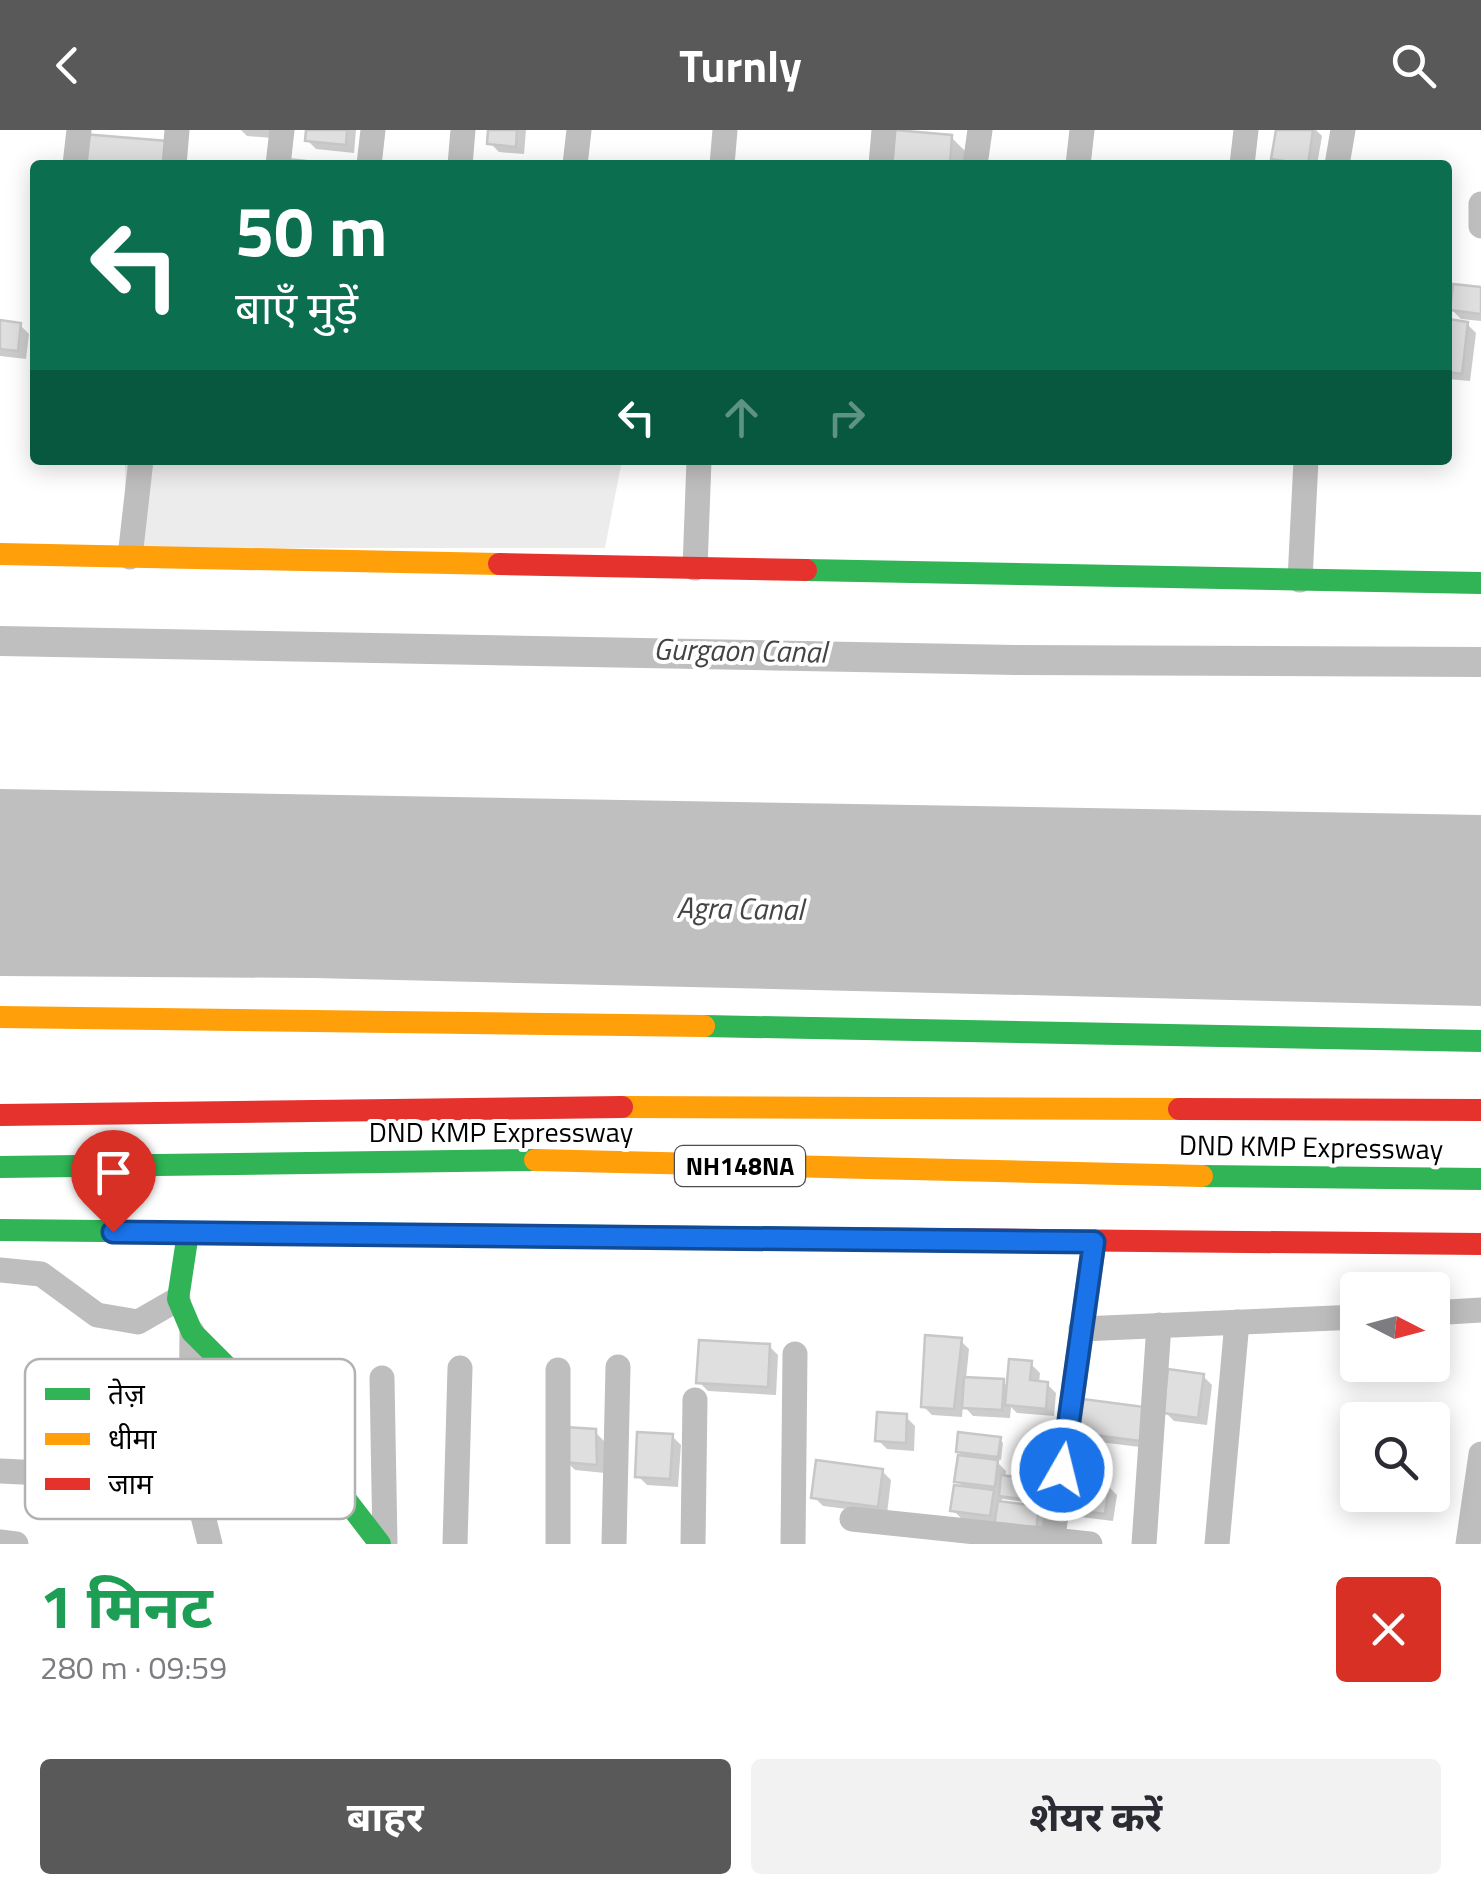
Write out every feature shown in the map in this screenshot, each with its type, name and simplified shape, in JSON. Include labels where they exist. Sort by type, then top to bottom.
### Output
[{"type":"main road","points":[[0,554],[1481,583]]},
{"type":"main road","points":[[0,1017],[1024,1030],[1481,1041]]},
{"type":"main road","name":"DND KMP Expressway","points":[[0,1115],[493,1107],[1481,1110]]},
{"type":"main road","name":"DND KMP Expressway","points":[[0,1167],[508,1159],[988,1173],[1481,1179]]},
{"type":"main road","points":[[0,1230],[1481,1244]]},
{"type":"main road","points":[[188,1233],[178,1299],[192,1332],[219,1359]]},
{"type":"main road","points":[[355,1510],[382,1544]]},
{"type":"street","points":[[76,160],[80,130]]},
{"type":"street","points":[[175,160],[178,130]]},
{"type":"street","points":[[279,160],[282,130]]},
{"type":"street","points":[[370,160],[373,130]]},
{"type":"street","points":[[460,160],[463,130]]},
{"type":"street","points":[[576,160],[579,130]]},
{"type":"street","points":[[722,160],[725,130]]},
{"type":"street","points":[[881,160],[884,130]]},
{"type":"street","points":[[977,160],[980,130]]},
{"type":"street","points":[[1079,160],[1082,130]]},
{"type":"street","points":[[1243,160],[1246,130]]},
{"type":"street","points":[[1338,160],[1343,130]]},
{"type":"street","points":[[1481,204],[1481,226]]},
{"type":"street","points":[[130,556],[140,465]]},
{"type":"street","points":[[694,568],[699,465]]},
{"type":"street","points":[[1300,580],[1306,465]]},
{"type":"street","points":[[1053,1542],[1094,1242]]},
{"type":"street","points":[[0,1270],[42,1274],[96,1314],[124,1320],[138,1322],[178,1299]]},
{"type":"street","points":[[1450,1312],[1481,1310]]},
{"type":"street","points":[[1082,1330],[1340,1318]]},
{"type":"street","points":[[1217,1544],[1237,1322]]},
{"type":"street","points":[[1144,1544],[1160,1325]]},
{"type":"street","points":[[192,1332],[192,1359]]},
{"type":"street","points":[[793,1544],[795,1354]]},
{"type":"street","points":[[614,1544],[618,1367]]},
{"type":"street","points":[[455,1544],[460,1368]]},
{"type":"street","points":[[558,1370],[558,1544]]},
{"type":"street","points":[[382,1378],[382,1544]]},
{"type":"street","points":[[692,1544],[696,1400]]},
{"type":"street","points":[[1468,1544],[1481,1454]]},
{"type":"street","points":[[0,1470],[25,1471]]},
{"type":"street","points":[[852,1518],[1090,1544]]},
{"type":"street","points":[[204,1519],[210,1544]]},
{"type":"street","points":[[0,1542],[16,1544]]},
{"type":"shaded area","points":[[125,465],[621,465],[605,548],[288,548],[126,555]]},
{"type":"water","name":"Agra Canal","points":[[0,789],[1481,815],[1481,1006],[314,978],[0,976]]},
{"type":"building","points":[[306,130],[347,130],[346,145],[305,141]]},
{"type":"building","points":[[488,130],[517,130],[516,147],[487,144]]},
{"type":"building","points":[[895,130],[952,135],[950,160],[892,160]]},
{"type":"building","points":[[1276,130],[1313,130],[1309,160],[1271,159]]},
{"type":"building","points":[[83,134],[167,141],[166,160],[80,160]]},
{"type":"building","points":[[1453,284],[1481,287],[1481,314],[1452,310]]},
{"type":"building","points":[[0,320],[21,323],[18,351],[0,349]]},
{"type":"building","points":[[1452,320],[1468,322],[1462,374],[1452,373]]},
{"type":"building","points":[[925,1335],[962,1338],[954,1409],[921,1407]]},
{"type":"building","points":[[699,1340],[770,1344],[768,1387],[696,1383]]},
{"type":"building","points":[[1009,1359],[1032,1361],[1030,1380],[1048,1382],[1046,1409],[1005,1405]]},
{"type":"building","points":[[1168,1369],[1204,1374],[1198,1418],[1163,1413]]},
{"type":"building","points":[[964,1377],[1004,1379],[1002,1410],[962,1408]]},
{"type":"building","points":[[1075,1398],[1152,1408],[1148,1442],[1071,1432]]},
{"type":"building","points":[[877,1412],[907,1414],[906,1443],[875,1441]]},
{"type":"building","points":[[565,1427],[596,1429],[597,1465],[563,1462]]},
{"type":"building","points":[[637,1432],[673,1434],[670,1479],[635,1477]]},
{"type":"building","points":[[958,1432],[1001,1437],[998,1457],[956,1452]]},
{"type":"building","points":[[958,1455],[998,1460],[995,1487],[954,1482]]},
{"type":"building","points":[[816,1460],[883,1469],[878,1507],[811,1498]]},
{"type":"building","points":[[1001,1475],[1040,1480],[1037,1501],[999,1496]]},
{"type":"building","points":[[1072,1479],[1109,1483],[1105,1514],[1069,1509]]},
{"type":"building","points":[[954,1485],[994,1490],[990,1516],[950,1511]]},
{"type":"building","points":[[998,1501],[1039,1506],[1036,1531],[994,1526]]},
{"type":"waterway","name":"Gurgaon Canal","points":[[0,641],[1015,660],[1481,662]]},
{"type":"traffic: fast","points":[[806,570],[1481,583]]},
{"type":"traffic: fast","points":[[704,1026],[1481,1041]]},
{"type":"traffic: fast","points":[[0,1167],[535,1160]]},
{"type":"traffic: fast","points":[[1202,1176],[1481,1179]]},
{"type":"traffic: fast","points":[[0,1230],[811,1238]]},
{"type":"traffic: fast","points":[[188,1233],[178,1299],[192,1332],[219,1359]]},
{"type":"traffic: fast","points":[[355,1512],[380,1544]]},
{"type":"traffic: slow","points":[[0,554],[499,564]]},
{"type":"traffic: slow","points":[[0,1017],[704,1026]]},
{"type":"traffic: slow","points":[[622,1107],[1179,1109]]},
{"type":"traffic: slow","points":[[535,1160],[1202,1176]]},
{"type":"traffic: jam","points":[[499,564],[806,570]]},
{"type":"traffic: jam","points":[[0,1115],[622,1107]]},
{"type":"traffic: jam","points":[[1179,1109],[1481,1110]]},
{"type":"traffic: jam","points":[[811,1238],[1481,1244]]},
{"type":"route","points":[[113,1232],[1094,1242],[1062,1470]]}]
